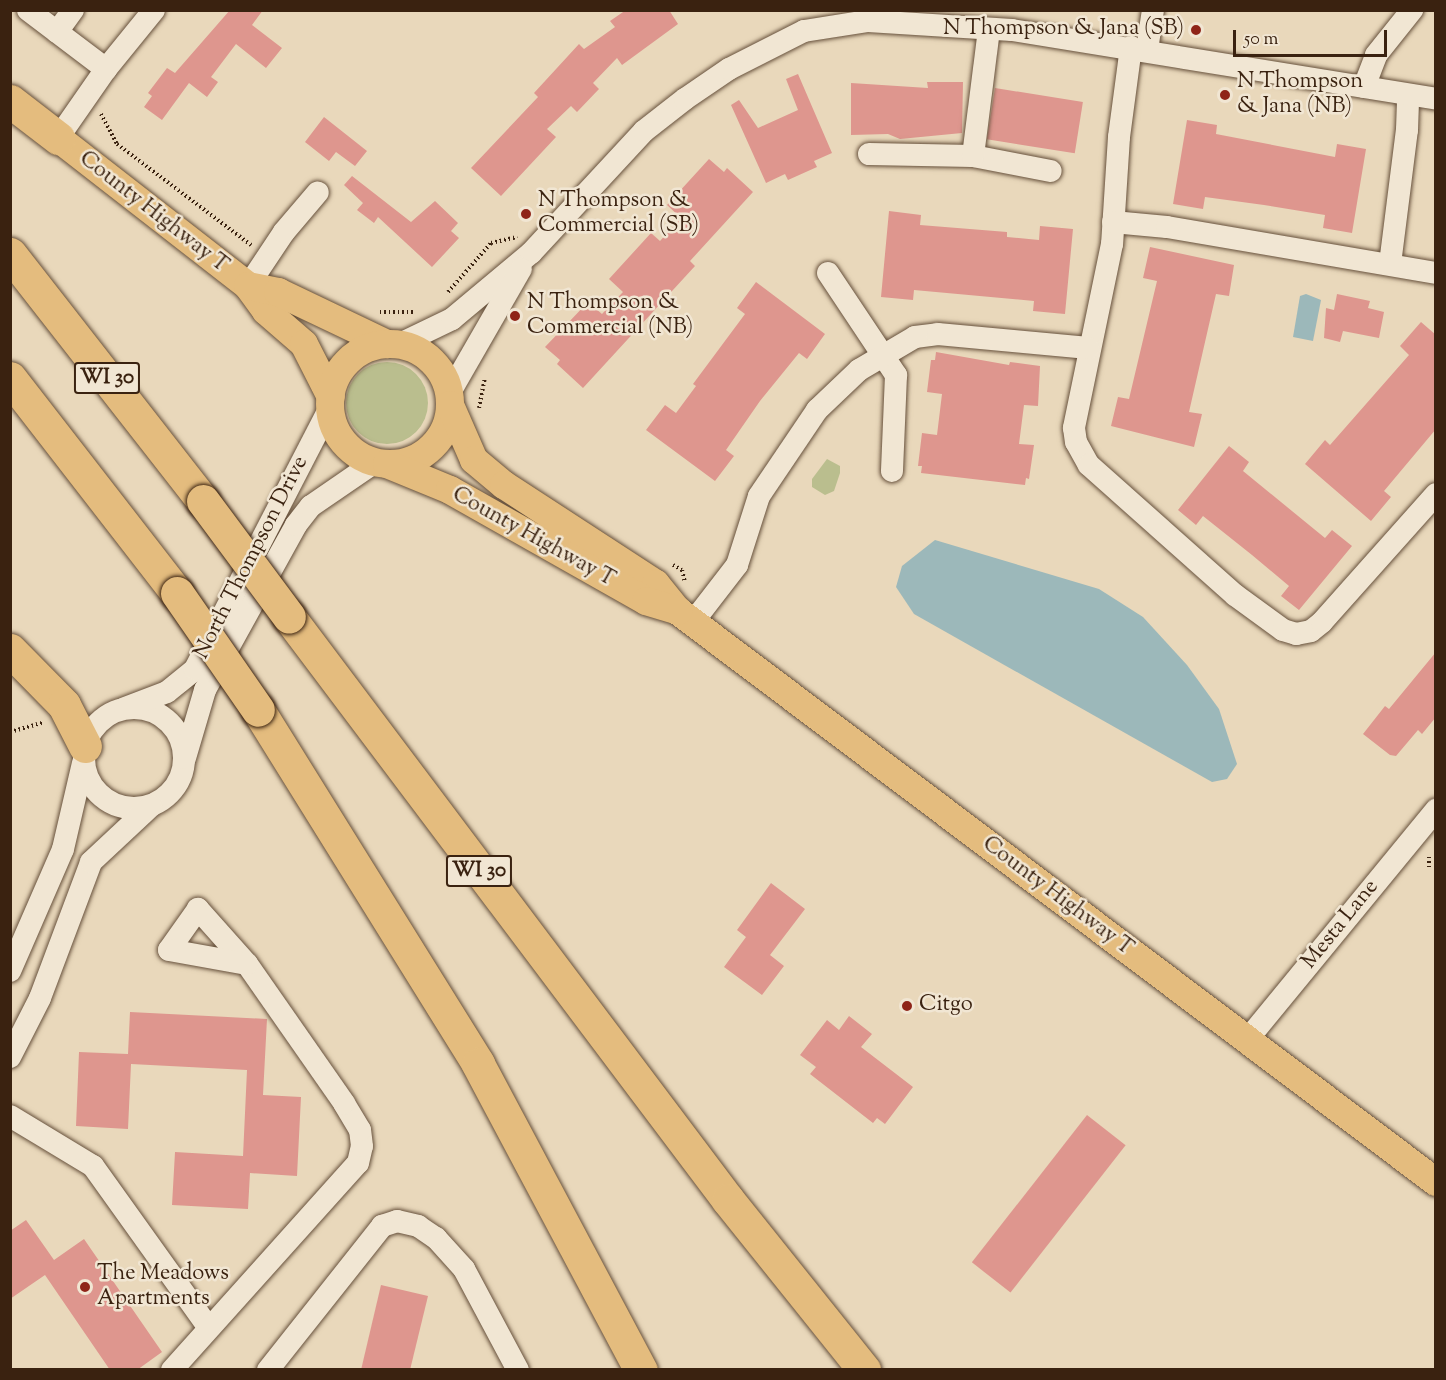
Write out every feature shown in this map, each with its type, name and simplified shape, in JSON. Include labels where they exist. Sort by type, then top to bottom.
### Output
[{"type":"highway","points":[[10,101],[58,138]]},
{"type":"highway","name":"WI 30","points":[[10,254],[203,501],[728,1200],[864,1370]]},
{"type":"highway","points":[[10,378],[177,593],[258,710],[478,1064],[641,1370]]},
{"type":"highway","points":[[10,650],[64,705],[84,754]]},
{"type":"highway","points":[[728,1200],[786,1302],[834,1370]]},
{"type":"main road","name":"County Highway T","points":[[58,138],[248,286],[266,310],[304,344],[330,402]]},
{"type":"main road","name":"County Highway T","points":[[248,286],[278,292],[393,344]]},
{"type":"main road","points":[[393,344],[419,351],[436,365],[450,400],[446,426],[435,444],[418,457],[381,463],[345,443],[334,426],[330,402],[340,371],[349,360],[360,352],[393,344]]},
{"type":"main road","name":"County Highway T","points":[[450,400],[474,460],[504,485],[656,584],[686,616],[1436,1182]]},
{"type":"main road","name":"County Highway T","points":[[381,463],[450,490],[646,601],[686,616]]},
{"type":"street","points":[[28,10],[106,69]]},
{"type":"street","points":[[57,32],[72,10]]},
{"type":"street","points":[[58,138],[106,69],[153,10]]},
{"type":"street","points":[[1153,10],[1139,49],[1119,137],[1113,222],[1105,285],[1088,348],[1074,428],[1076,442],[1089,465],[1235,595],[1283,630],[1311,631],[1322,622],[1436,494]]},
{"type":"street","points":[[1364,87],[1376,56],[1412,10]]},
{"type":"street","points":[[393,344],[442,326],[531,253],[644,131],[729,69],[779,41],[807,20],[868,21],[989,29],[1139,49],[1436,99]]},
{"type":"street","points":[[973,156],[989,29]]},
{"type":"street","points":[[1390,264],[1407,130],[1408,95]]},
{"type":"street","points":[[869,154],[973,156],[1051,171]]},
{"type":"street","points":[[248,286],[284,232],[318,192]]},
{"type":"street","points":[[1113,222],[1167,227],[1436,273]]},
{"type":"street","points":[[450,400],[531,253]]},
{"type":"street","points":[[828,273],[884,353],[896,375],[898,399],[892,471]]},
{"type":"street","points":[[686,616],[737,565],[759,496],[817,410],[847,380],[884,353],[915,337],[938,334],[1088,348]]},
{"type":"street","name":"North Thompson Drive","points":[[125,708],[167,692],[195,669],[330,402]]},
{"type":"street","name":"North Thompson Drive","points":[[185,758],[205,690],[296,525],[319,500],[381,463]]},
{"type":"street","points":[[10,971],[63,849],[84,754],[99,721],[125,708],[143,708],[159,714],[173,726],[185,758],[176,787],[151,806],[91,862],[40,998],[10,1057]]},
{"type":"street","points":[[84,754],[95,790],[106,800],[121,807],[151,806]]},
{"type":"street","name":"Mesta Lane","points":[[1247,1040],[1433,819]]},
{"type":"street","points":[[172,1370],[358,1163],[362,1146],[360,1130],[344,1103],[247,964]]},
{"type":"street","points":[[10,1116],[93,1166],[209,1328]]},
{"type":"street","points":[[268,1370],[382,1226],[398,1221],[418,1226],[436,1238],[464,1269],[518,1370]]},
{"type":"path","points":[[1173,23],[1181,17]]},
{"type":"path","points":[[480,419],[479,400],[490,368]]},
{"type":"path","points":[[10,732],[46,722]]},
{"type":"path","points":[[1429,858],[1429,870]]},
{"type":"green space","points":[[387,362],[403,365],[416,374],[425,387],[428,403],[425,419],[416,432],[403,441],[387,444],[371,441],[358,432],[349,419],[346,403],[349,387],[358,374],[371,365]]},
{"type":"green space","points":[[827,459],[840,466],[840,473],[834,491],[825,495],[812,487],[812,479]]},
{"type":"water","points":[[1306,294],[1321,300],[1313,341],[1293,337],[1300,296]]},
{"type":"water","points":[[935,540],[1099,589],[1143,617],[1187,665],[1219,709],[1237,764],[1227,779],[1212,782],[914,614],[896,587],[902,566]]},
{"type":"building","points":[[230,10],[263,10],[252,25],[282,48],[266,68],[236,44],[211,77],[218,82],[207,97],[189,83],[162,120],[144,107],[152,96],[148,93],[167,68],[175,73]]},
{"type":"building","points":[[626,10],[669,10],[678,24],[622,65],[617,58],[593,83],[599,89],[577,112],[571,106],[547,129],[556,137],[501,196],[471,168],[538,97],[534,93],[579,44],[584,49],[615,27],[610,21]]},
{"type":"building","points":[[798,74],[832,153],[814,161],[817,167],[788,180],[785,174],[766,183],[731,105],[739,100],[758,128],[798,110],[786,79]]},
{"type":"building","points":[[927,82],[963,82],[962,133],[900,139],[888,134],[851,135],[851,83],[928,88]]},
{"type":"building","points":[[995,88],[1083,102],[1075,153],[987,139]]},
{"type":"building","points":[[324,117],[367,151],[355,166],[336,152],[329,161],[305,142]]},
{"type":"building","points":[[1187,120],[1217,125],[1216,134],[1335,157],[1337,144],[1366,149],[1352,233],[1323,228],[1325,215],[1264,205],[1205,197],[1203,209],[1173,204]]},
{"type":"building","points":[[709,159],[724,172],[727,168],[753,192],[690,261],[695,266],[583,388],[557,364],[560,360],[545,347],[588,302],[602,314],[623,292],[609,279],[651,233],[660,241],[681,218],[667,205]]},
{"type":"building","points":[[352,176],[411,222],[435,201],[458,223],[451,231],[459,238],[432,267],[378,217],[374,223],[357,210],[363,203],[344,185]]},
{"type":"building","points":[[889,211],[921,215],[920,225],[1007,232],[1007,237],[1039,240],[1040,226],[1073,229],[1065,314],[1033,311],[1034,301],[914,290],[913,300],[881,297]]},
{"type":"building","points":[[1150,247],[1234,265],[1229,296],[1216,294],[1189,412],[1202,414],[1194,447],[1111,426],[1118,397],[1129,399],[1157,281],[1143,278]]},
{"type":"building","points":[[756,282],[825,334],[807,359],[799,353],[760,401],[726,450],[734,456],[715,481],[646,430],[665,405],[676,413],[696,386],[693,384],[745,314],[737,308]]},
{"type":"building","points":[[1337,294],[1370,301],[1368,308],[1384,312],[1379,338],[1343,331],[1340,342],[1324,338],[1326,308],[1334,310]]},
{"type":"building","points":[[1421,322],[1436,335],[1436,429],[1384,491],[1391,497],[1371,521],[1305,464],[1325,440],[1330,445],[1409,355],[1400,346]]},
{"type":"building","points":[[936,352],[1009,365],[1010,362],[1040,366],[1038,406],[1024,405],[1019,444],[1034,445],[1029,479],[1026,478],[1025,485],[921,473],[922,466],[918,466],[922,433],[937,435],[942,394],[927,392],[931,360],[935,360]]},
{"type":"building","points":[[1229,446],[1249,462],[1243,471],[1325,538],[1332,530],[1352,546],[1299,610],[1281,596],[1289,586],[1252,555],[1203,516],[1196,525],[1178,510]]},
{"type":"building","points":[[1436,652],[1436,717],[1422,734],[1418,730],[1396,756],[1390,755],[1363,734],[1385,706],[1389,709]]},
{"type":"building","points":[[771,883],[805,909],[770,955],[784,966],[762,995],[724,967],[746,937],[737,930]]},
{"type":"building","points":[[130,1012],[267,1019],[263,1095],[301,1097],[297,1176],[250,1173],[248,1209],[172,1205],[175,1152],[243,1156],[247,1070],[131,1064],[128,1129],[76,1126],[79,1052],[128,1054]]},
{"type":"building","points":[[849,1016],[872,1034],[861,1047],[913,1087],[885,1124],[877,1118],[873,1123],[810,1074],[816,1067],[800,1055],[827,1020],[839,1030]]},
{"type":"building","points":[[1087,1115],[1126,1145],[1010,1293],[972,1262]]},
{"type":"building","name":"The Meadows Apartments","points":[[26,1220],[54,1260],[84,1239],[162,1352],[137,1370],[110,1370],[45,1275],[10,1299],[10,1231]]},
{"type":"building","points":[[381,1285],[428,1296],[410,1370],[361,1370]]},
{"type":"place","name":"N Thompson & Jana (SB)","points":[[1196,30]]},
{"type":"place","name":"N Thompson & Jana (NB)","points":[[1225,95]]},
{"type":"place","name":"N Thompson & Commercial (SB)","points":[[526,214]]},
{"type":"place","name":"N Thompson & Commercial (NB)","points":[[515,316]]},
{"type":"place","name":"Citgo","points":[[907,1006]]},
{"type":"place","name":"The Meadows Apartments","points":[[85,1287]]}]
